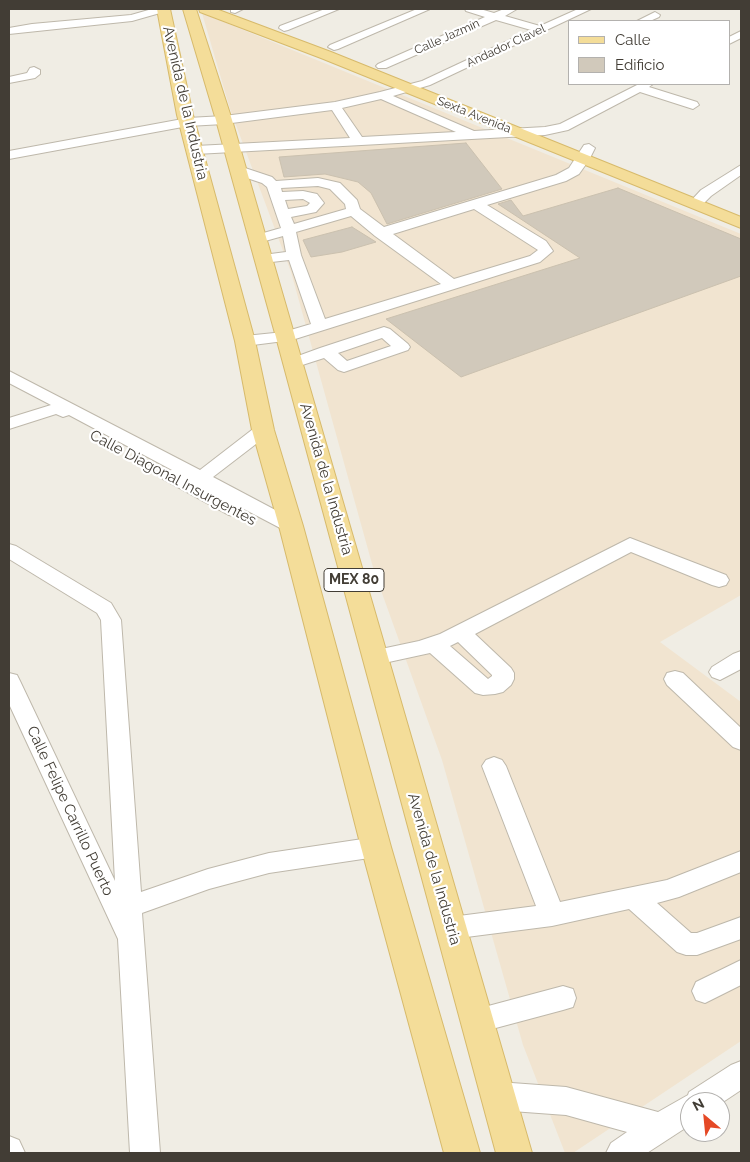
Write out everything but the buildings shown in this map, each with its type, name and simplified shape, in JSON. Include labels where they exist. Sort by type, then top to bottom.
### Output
[{"type":"main road","name":"Sexta Avenida","points":[[235,9],[545,131],[586,154],[741,223]]},
{"type":"main road","name":"Sexta Avenida","points":[[201,10],[407,88],[519,134],[724,200]]},
{"type":"main road","name":"Avenida de la Industria","points":[[201,10],[222,118],[286,336],[514,1153]]},
{"type":"main road","name":"Avenida de la Industria","points":[[164,13],[187,119],[245,341],[263,430],[376,847],[462,1153]]},
{"type":"street","points":[[284,28],[334,9]]},
{"type":"street","points":[[334,47],[425,9]]},
{"type":"street","points":[[470,9],[541,30]]},
{"type":"street","name":"Calle Jazmín","points":[[382,66],[512,9]]},
{"type":"street","name":"Andador Clavel","points":[[11,149],[187,119],[264,115],[335,106],[382,95],[426,83],[586,9]]},
{"type":"street","points":[[9,31],[32,27],[135,22],[164,13]]},
{"type":"street","points":[[71,32],[90,25],[164,13]]},
{"type":"street","points":[[644,20],[655,15]]},
{"type":"street","points":[[730,40],[741,34]]},
{"type":"street","points":[[9,80],[31,76],[34,74],[34,70]]},
{"type":"street","points":[[234,159],[358,140],[519,134],[545,131],[564,126],[643,86],[693,105]]},
{"type":"street","points":[[382,95],[473,135]]},
{"type":"street","points":[[335,106],[358,140]]},
{"type":"street","points":[[196,150],[234,159],[267,180],[275,190],[289,231],[294,255],[320,326]]},
{"type":"street","points":[[380,233],[560,178],[574,171],[586,154]]},
{"type":"street","points":[[695,204],[706,193],[741,169]]},
{"type":"street","points":[[275,190],[318,182],[335,186],[352,203],[353,211],[380,233],[451,284]]},
{"type":"street","points":[[275,190],[312,197],[317,203],[312,209],[283,214]]},
{"type":"street","points":[[245,341],[286,336],[320,326],[535,259],[546,251],[541,244],[474,204]]},
{"type":"street","points":[[260,249],[289,231],[353,211]]},
{"type":"street","points":[[260,249],[294,255]]},
{"type":"street","points":[[293,363],[326,351]]},
{"type":"street","name":"Calle Diagonal Insurgentes","points":[[9,376],[63,412],[293,535]]},
{"type":"street","points":[[9,424],[63,412]]},
{"type":"street","points":[[9,435],[63,412]]},
{"type":"street","name":"Calle Diagonal Insurgentes","points":[[63,412],[202,477],[293,535]]},
{"type":"street","points":[[202,477],[263,430]]},
{"type":"street","points":[[375,656],[434,644],[630,544],[719,580]]},
{"type":"street","name":"Calle Felipe Carrillo Puerto","points":[[9,550],[104,608],[111,620],[145,1153]]},
{"type":"street","points":[[434,644],[483,687],[495,686],[502,679],[503,673],[460,632]]},
{"type":"street","points":[[720,672],[741,659]]},
{"type":"street","points":[[675,679],[741,740]]},
{"type":"street","name":"Calle Felipe Carrillo Puerto","points":[[9,682],[131,940]]},
{"type":"street","points":[[494,766],[552,915]]},
{"type":"street","points":[[129,907],[208,879],[269,863],[376,847]]},
{"type":"street","points":[[451,928],[552,915],[633,898],[677,887],[741,861]]},
{"type":"street","points":[[633,898],[686,944],[697,944],[741,928]]},
{"type":"street","points":[[705,991],[741,972]]},
{"type":"street","points":[[477,1021],[563,998]]},
{"type":"street","points":[[714,1092],[741,1074]]},
{"type":"street","points":[[498,1096],[566,1101],[661,1127]]},
{"type":"street","points":[[621,1153],[680,1115]]},
{"type":"shaded area","points":[[202,13],[741,234],[741,595],[660,642],[741,702],[741,1041],[573,1153],[565,1153],[523,1045],[442,760],[374,571],[291,272],[230,109]]}]
